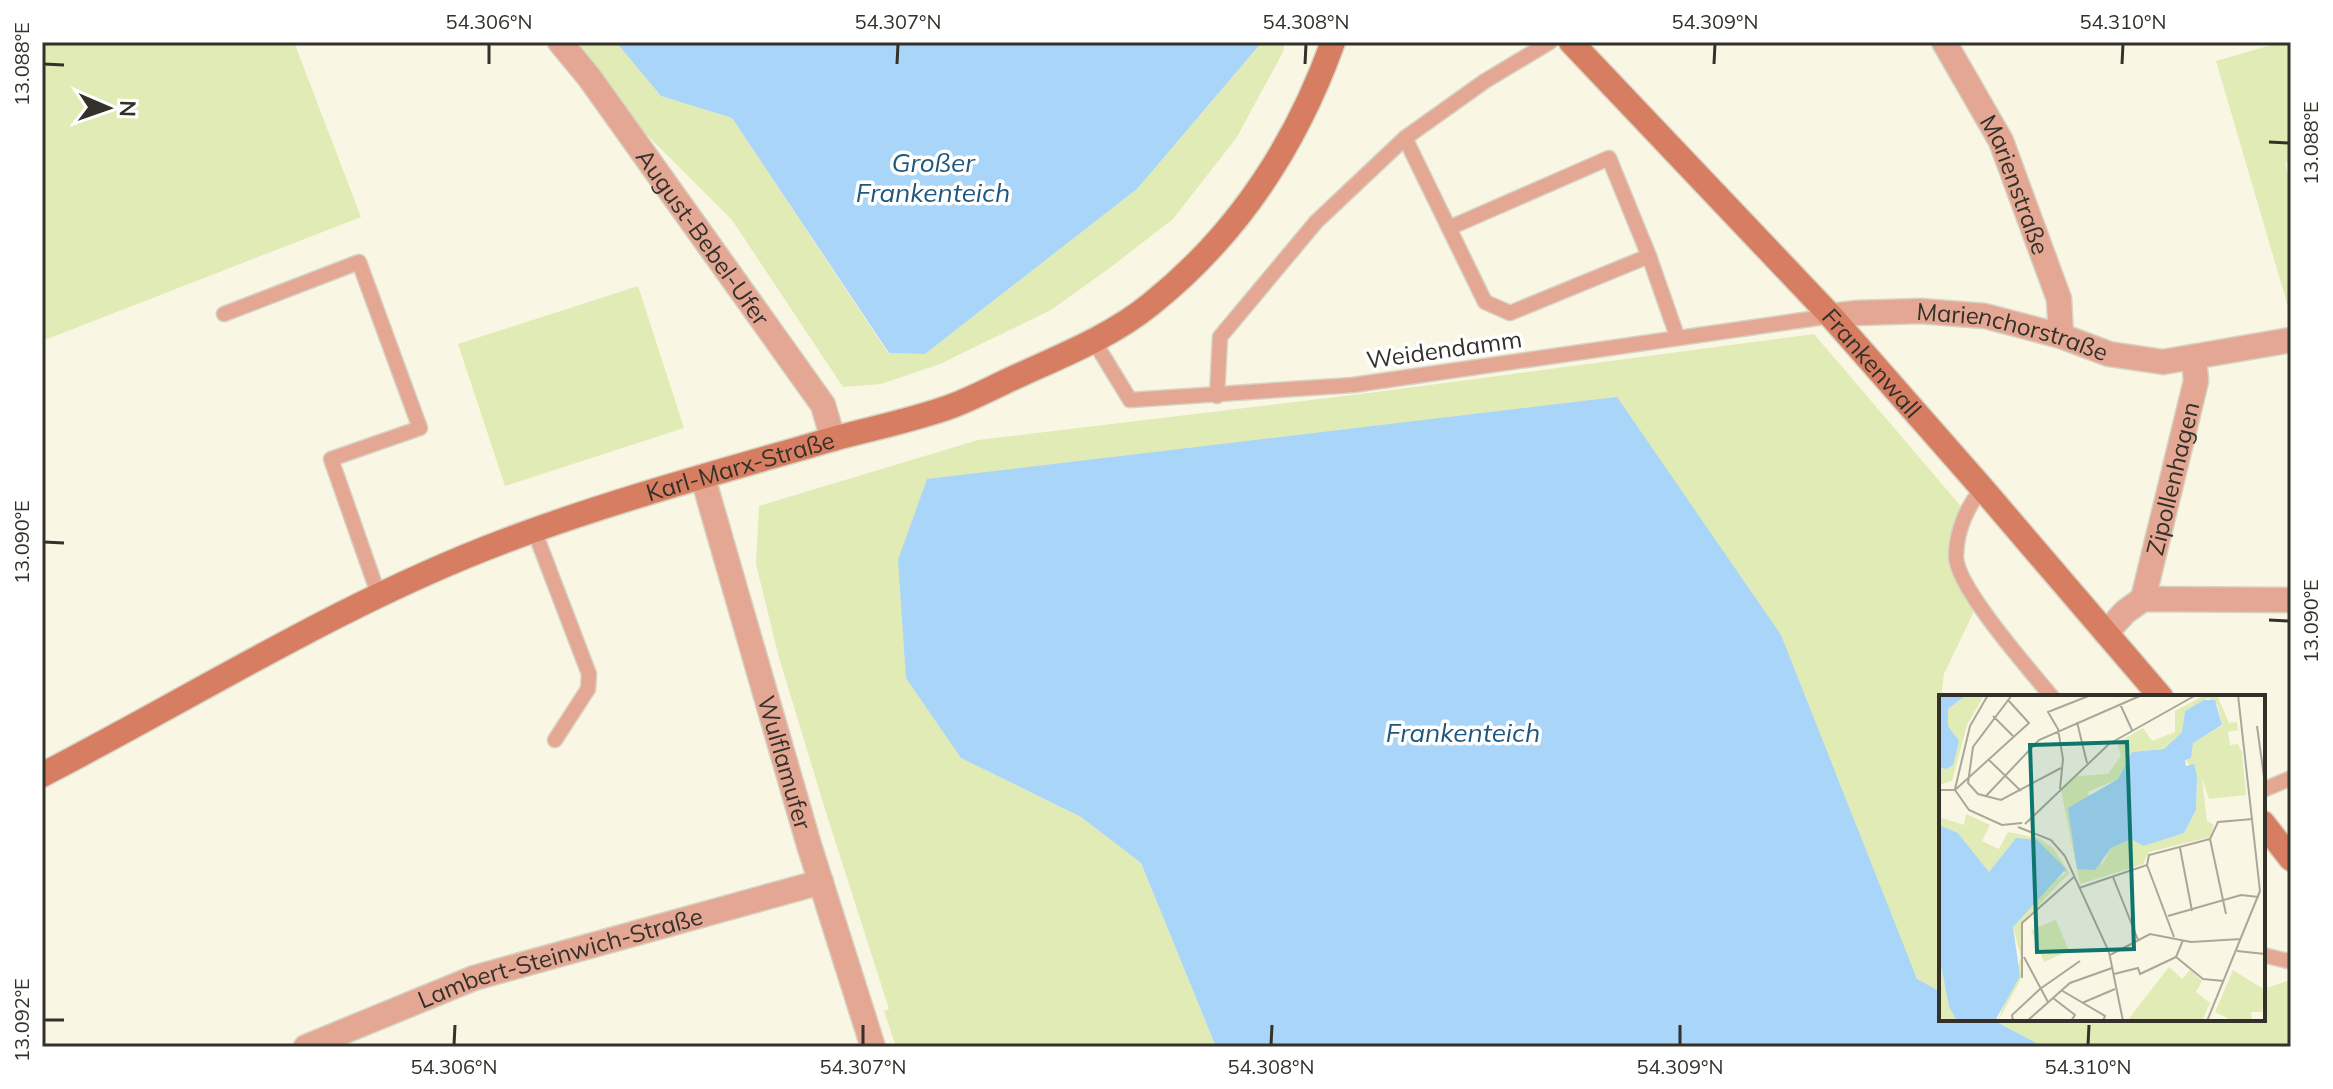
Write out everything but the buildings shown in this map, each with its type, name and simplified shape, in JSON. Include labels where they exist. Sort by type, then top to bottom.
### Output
[{"type":"main road","name":"Frankenwall","points":[[1571,42],[1831,316],[2159,695]]},
{"type":"main road","name":"Karl-Marx-Straße","points":[[42,775],[283,643],[499,543],[620,501],[952,406],[1094,341],[1149,306],[1196,264],[1257,193],[1290,140],[1330,46]]},
{"type":"main road","points":[[2265,825],[2288,850]]},
{"type":"street","name":"August-Bebel-Ufer","points":[[560,42],[589,77],[823,405],[833,439]]},
{"type":"street","name":"Marienstraße","points":[[1944,42],[2001,141],[2059,299],[2061,336]]},
{"type":"street","name":"Marienchorstraße","points":[[1831,316],[1933,312],[1985,316],[2061,336],[2109,354],[2163,362],[2291,340]]},
{"type":"street","name":"Zipollenhagen","points":[[2143,599],[2196,381],[2194,358]]},
{"type":"street","name":"Wulflamufer","points":[[703,478],[821,882],[873,1047]]},
{"type":"street","points":[[2106,633],[2125,612],[2143,599],[2291,600]]},
{"type":"street","name":"Lambert-Steinwich-Straße","points":[[306,1047],[474,978],[821,882]]},
{"type":"lane","points":[[1217,396],[1220,337],[1316,222],[1405,138],[1485,81],[1550,42]]},
{"type":"lane","points":[[1405,138],[1485,302],[1510,313],[1649,256]]},
{"type":"lane","points":[[1449,228],[1609,158],[1677,336]]},
{"type":"lane","points":[[224,314],[359,262],[420,428],[331,459],[379,596]]},
{"type":"lane","name":"Weidendamm","points":[[1094,341],[1130,400],[1353,385],[1831,316]]},
{"type":"lane","points":[[1982,488],[1965,511],[1955,558],[1977,605],[2050,695]]},
{"type":"lane","points":[[534,530],[589,674],[588,689],[555,740]]},
{"type":"lane","points":[[2265,789],[2291,778]]},
{"type":"lane","points":[[2265,955],[2291,959]]},
{"type":"green space","points":[[42,42],[294,42],[361,217],[42,341]]},
{"type":"green space","points":[[560,42],[616,42],[661,96],[732,118],[888,353],[925,354],[1137,189],[1262,42],[1285,42],[1283,52],[1237,137],[1173,219],[1051,310],[940,364],[881,384],[843,387],[732,220],[589,77]]},
{"type":"green space","points":[[2291,42],[2291,160],[2285,163],[2291,188],[2291,317],[2216,61]]},
{"type":"green space","points":[[638,286],[684,428],[505,486],[458,344]]},
{"type":"green space","points":[[1814,334],[1965,511],[1955,558],[1977,605],[1944,674],[1939,695],[1939,991],[1918,980],[961,758],[1081,817],[1141,863],[1216,1047],[896,1047],[884,1011],[889,1009],[778,654],[756,564],[759,506],[978,440],[1369,393]]},
{"type":"green space","points":[[2291,980],[2291,1047],[2044,1047],[1995,1021],[2265,1021],[2265,988]]},
{"type":"water","name":"Großer Frankenteich","points":[[616,42],[1262,42],[1137,189],[925,354],[889,353],[732,118],[661,96]]},
{"type":"water","name":"Frankenteich","points":[[1617,397],[1781,635],[1917,979],[1939,991],[1939,1021],[1995,1021],[2044,1047],[1216,1047],[1141,863],[1081,817],[961,758],[906,678],[898,560],[927,479]]}]
